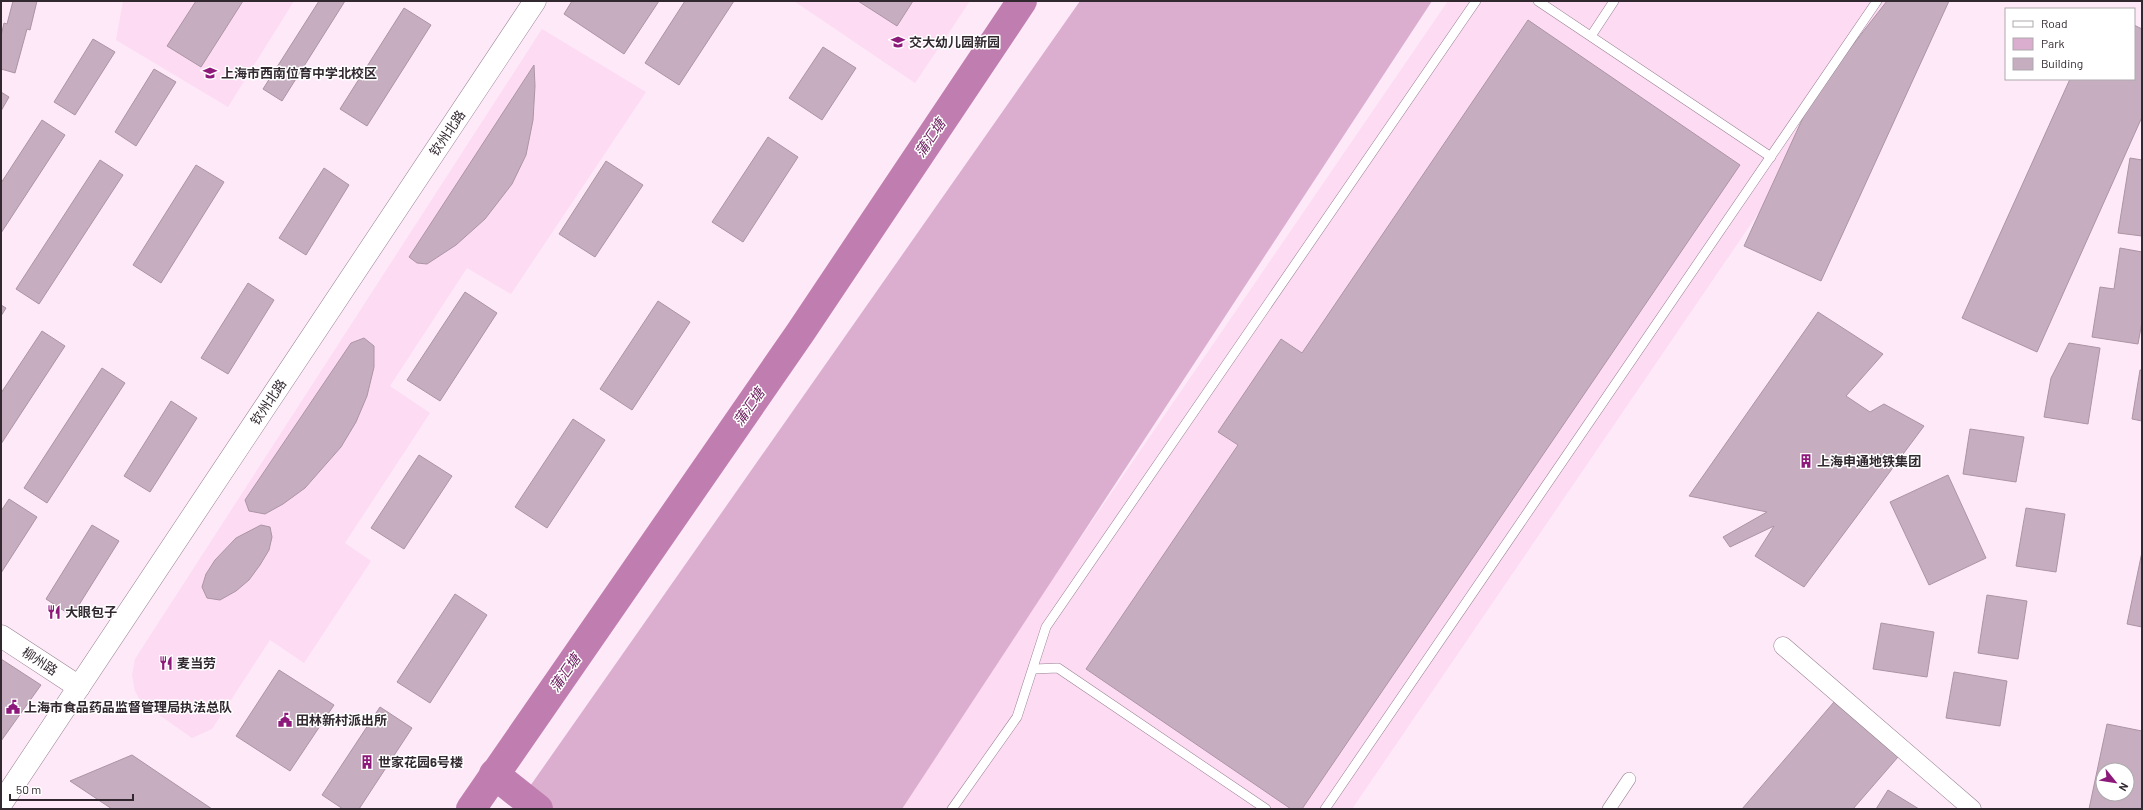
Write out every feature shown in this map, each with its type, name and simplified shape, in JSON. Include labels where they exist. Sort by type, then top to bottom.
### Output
[{"type":"street","name":"钦州北路","points":[[1,804],[535,1]]},
{"type":"street","name":"柳州路","points":[[1,636],[79,687]]},
{"type":"street","points":[[1783,646],[1972,809]]},
{"type":"street","points":[[1609,809],[1629,779]]},
{"type":"lane","points":[[952,809],[1017,717],[1034,669],[1046,627],[1476,1]]},
{"type":"lane","points":[[1538,1],[1771,157]]},
{"type":"lane","points":[[1590,36],[1614,1]]},
{"type":"lane","points":[[1325,809],[1877,1]]},
{"type":"lane","points":[[1034,669],[1058,668],[1266,809]]},
{"type":"shaded area","name":"上海市西南位育中学北校区","points":[[123,1],[294,1],[228,107],[116,40]]},
{"type":"shaded area","name":"交大幼儿园新园","points":[[794,1],[970,1],[915,83]]},
{"type":"shaded area","points":[[1448,1],[1903,1],[1352,809],[895,809]]},
{"type":"shaded area","points":[[542,29],[646,92],[511,294],[467,268],[390,386],[430,413],[345,543],[371,561],[304,663],[270,640],[212,729],[192,738],[141,702],[135,691],[132,675],[135,659]]},
{"type":"green space","points":[[1080,1],[1432,1],[902,809],[514,809]]},
{"type":"building","points":[[13,1],[37,1],[30,30],[27,29],[15,73],[1,69],[1,36],[4,23],[7,24]]},
{"type":"building","points":[[196,1],[243,1],[201,67],[167,46]]},
{"type":"building","points":[[319,1],[345,1],[282,101],[263,89]]},
{"type":"building","points":[[572,1],[659,1],[624,54],[564,14]]},
{"type":"building","points":[[685,1],[734,1],[679,85],[645,63]]},
{"type":"building","points":[[858,1],[913,1],[897,26]]},
{"type":"building","points":[[1887,1],[1949,1],[1821,281],[1744,246],[1813,96]]},
{"type":"building","points":[[404,8],[431,25],[367,126],[340,109]]},
{"type":"building","points":[[1528,20],[1740,165],[1302,809],[1291,809],[1086,669],[1238,445],[1218,432],[1281,339],[1302,353]]},
{"type":"building","points":[[2135,26],[2142,29],[2142,117],[2037,352],[1962,318],[2070,80],[2135,80]]},
{"type":"building","points":[[93,39],[115,52],[75,115],[54,102]]},
{"type":"building","points":[[823,47],[856,68],[822,120],[789,98]]},
{"type":"building","points":[[534,65],[535,86],[533,120],[526,155],[512,184],[485,219],[456,245],[427,264],[417,263],[409,257]]},
{"type":"building","points":[[154,69],[176,82],[136,146],[115,132]]},
{"type":"building","points":[[1,92],[9,97],[1,111]]},
{"type":"building","points":[[42,120],[65,135],[1,233],[1,183]]},
{"type":"building","points":[[768,137],[798,157],[743,242],[712,222]]},
{"type":"building","points":[[2130,158],[2142,160],[2142,236],[2118,233]]},
{"type":"building","points":[[100,160],[123,175],[39,304],[16,289]]},
{"type":"building","points":[[606,161],[643,185],[595,257],[559,234]]},
{"type":"building","points":[[196,165],[224,182],[161,283],[133,265]]},
{"type":"building","points":[[324,168],[349,185],[306,255],[279,238]]},
{"type":"building","points":[[2120,248],[2142,252],[2142,322],[2138,344],[2092,337],[2100,287],[2114,289]]},
{"type":"building","points":[[248,283],[274,300],[228,374],[201,358]]},
{"type":"building","points":[[465,292],[497,313],[440,401],[407,380]]},
{"type":"building","points":[[658,301],[690,322],[632,410],[600,389]]},
{"type":"building","points":[[1,305],[6,308],[1,316]]},
{"type":"building","name":"上海申通地铁集团","points":[[1818,312],[1883,354],[1846,396],[1870,412],[1884,404],[1924,426],[1804,587],[1755,556],[1774,526],[1730,547],[1723,537],[1767,512],[1689,496]]},
{"type":"building","points":[[42,331],[65,346],[1,444],[1,393]]},
{"type":"building","points":[[364,338],[374,346],[374,367],[367,396],[356,422],[341,447],[305,488],[283,504],[265,514],[249,511],[245,500],[351,343]]},
{"type":"building","points":[[2069,343],[2100,348],[2088,424],[2044,417],[2051,378]]},
{"type":"building","points":[[102,368],[125,383],[47,503],[24,488]]},
{"type":"building","points":[[2140,370],[2142,370],[2142,421],[2132,419]]},
{"type":"building","points":[[171,401],[197,418],[150,492],[124,476]]},
{"type":"building","points":[[573,419],[605,440],[547,528],[515,507]]},
{"type":"building","points":[[1970,429],[2024,437],[2016,482],[1963,474]]},
{"type":"building","points":[[419,455],[452,476],[404,549],[371,528]]},
{"type":"building","points":[[1948,475],[1986,558],[1929,585],[1890,502]]},
{"type":"building","points":[[9,499],[37,517],[1,573],[1,511]]},
{"type":"building","points":[[2026,508],[2065,514],[2056,572],[2016,566]]},
{"type":"building","points":[[92,525],[119,541],[72,616],[46,599]]},
{"type":"building","points":[[261,525],[270,527],[272,537],[269,550],[249,580],[236,591],[220,600],[207,598],[202,587],[206,574],[215,560],[236,538]]},
{"type":"building","points":[[2142,552],[2142,627],[2127,624]]},
{"type":"building","points":[[455,594],[487,615],[430,703],[397,682]]},
{"type":"building","points":[[1987,595],[2027,601],[2018,659],[1978,653]]},
{"type":"building","points":[[1881,623],[1934,632],[1927,677],[1873,669]]},
{"type":"building","name":"上海市食品药品监督管理局执法总队","points":[[1,659],[41,685],[1,741]]},
{"type":"building","name":"田林新村派出所","points":[[279,670],[334,705],[290,771],[236,736]]},
{"type":"building","points":[[1954,672],[2007,681],[2000,726],[1946,718]]},
{"type":"building","points":[[1834,702],[1898,757],[1853,809],[1742,809]]},
{"type":"building","name":"世家花园6号楼","points":[[380,707],[412,728],[359,809],[343,809],[322,795]]},
{"type":"building","points":[[2107,724],[2142,731],[2142,809],[2089,809],[2095,781],[2095,802],[2135,802],[2135,762],[2099,762]]},
{"type":"building","points":[[132,755],[212,809],[112,809],[70,781]]},
{"type":"building","points":[[1888,790],[1919,809],[1876,809]]},
{"type":"waterway","name":"蒲汇塘","points":[[471,809],[800,333],[1022,1]]},
{"type":"waterway","points":[[494,774],[538,809]]},
{"type":"place","name":"交大幼儿园新园","points":[[898,42]]},
{"type":"place","name":"上海市西南位育中学北校区","points":[[210,73]]},
{"type":"place","name":"上海申通地铁集团","points":[[1806,461]]},
{"type":"place","name":"大眼包子","points":[[54,612]]},
{"type":"place","name":"麦当劳","points":[[166,663]]},
{"type":"place","name":"上海市食品药品监督管理局执法总队","points":[[13,707]]},
{"type":"place","name":"田林新村派出所","points":[[285,720]]},
{"type":"place","name":"世家花园6号楼","points":[[367,762]]}]
